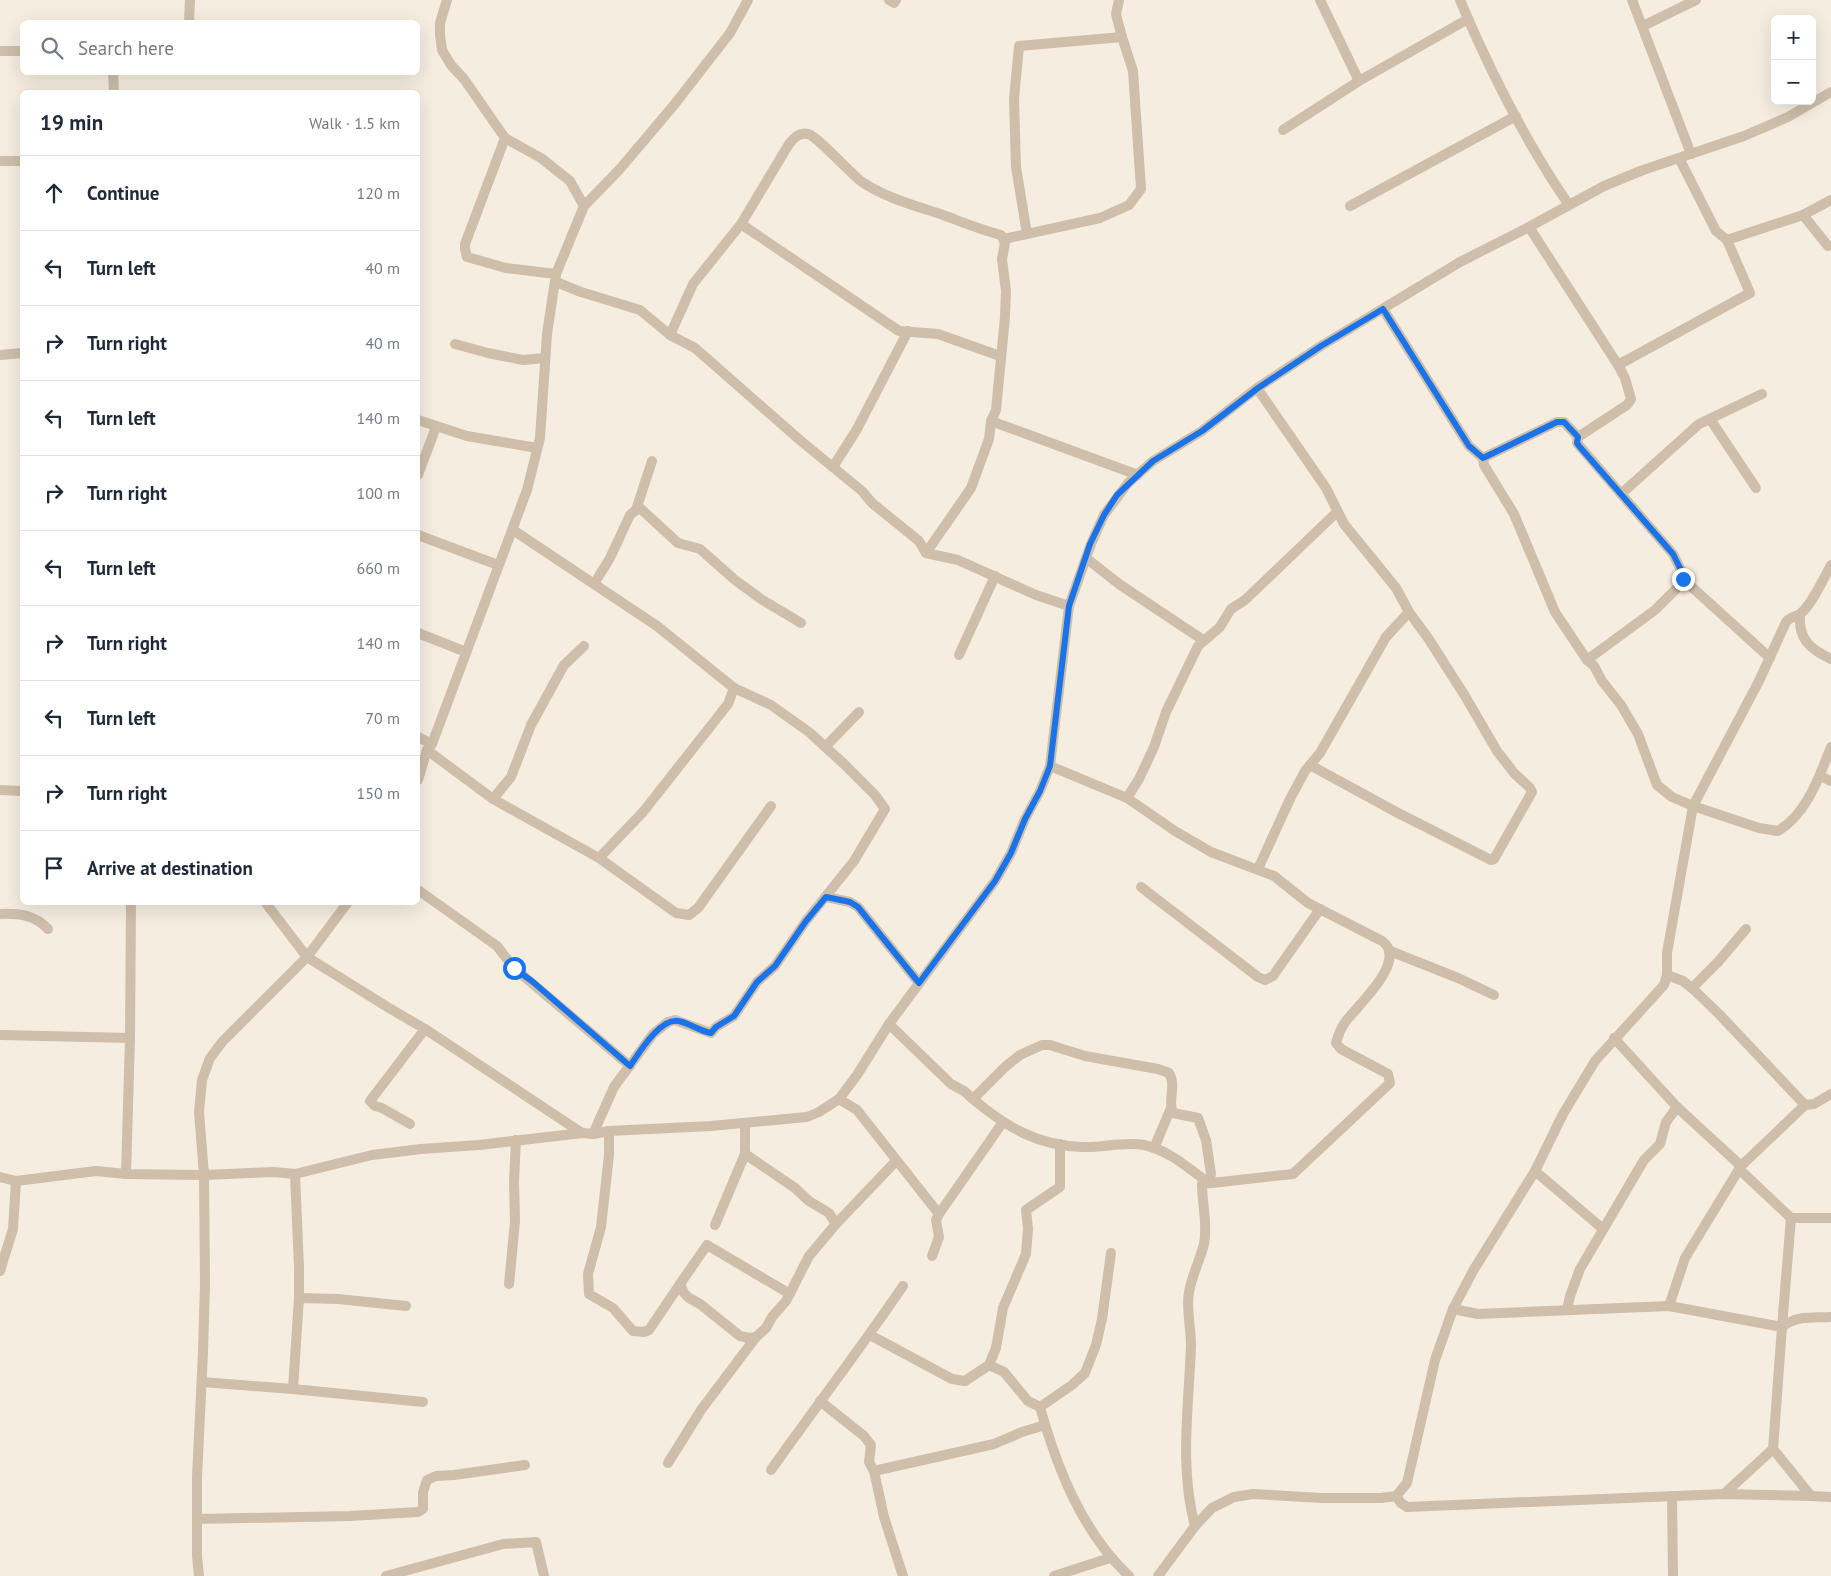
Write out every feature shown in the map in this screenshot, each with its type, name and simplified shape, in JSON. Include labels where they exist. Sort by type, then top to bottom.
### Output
[{"type":"street","points":[[189,20],[190,0]]},
{"type":"street","points":[[447,0],[440,23],[442,50],[451,65],[464,80],[505,138],[541,158],[570,181],[584,206]]},
{"type":"street","points":[[420,774],[527,490],[540,438],[547,334],[556,278],[584,206],[619,170],[674,105],[730,33],[748,0]]},
{"type":"street","points":[[889,0],[894,3],[896,0]]},
{"type":"street","points":[[1004,239],[1100,218],[1129,205],[1141,189],[1134,71],[1116,14],[1118,0]]},
{"type":"street","points":[[1320,0],[1359,81]]},
{"type":"street","points":[[1460,0],[1516,116],[1546,172],[1568,204]]},
{"type":"street","points":[[1632,0],[1691,154]]},
{"type":"street","points":[[1643,26],[1696,0]]},
{"type":"street","points":[[1283,130],[1359,81],[1468,19]]},
{"type":"street","points":[[1027,234],[1016,167],[1014,100],[1019,46],[1122,37]]},
{"type":"street","points":[[0,51],[20,51]]},
{"type":"street","points":[[113,75],[114,90]]},
{"type":"street","points":[[0,1178],[16,1181],[96,1171],[126,1174],[204,1175],[274,1172],[295,1174],[372,1156],[582,1133],[593,1134],[609,1131],[745,1124],[807,1116],[820,1112],[839,1099],[858,1074],[888,1024],[995,881],[1011,853],[1050,766],[1069,606],[1104,515],[1117,495],[1153,461],[1202,431],[1258,388],[1321,346],[1460,262],[1529,228],[1568,204],[1625,177],[1744,136],[1788,117],[1831,92]]},
{"type":"street","points":[[1350,206],[1516,116]]},
{"type":"street","points":[[670,335],[693,284],[742,224],[794,138],[800,134],[808,134],[816,138],[845,168],[862,182],[887,196],[1001,235],[1005,243],[1002,259],[1006,291],[996,410],[991,420],[989,439],[971,488],[926,553]]},
{"type":"street","points":[[505,138],[465,244],[466,257],[506,268],[556,278],[581,292],[640,310],[670,335],[703,354],[862,491],[872,504],[919,541],[926,553],[958,560],[1036,595],[1069,606]]},
{"type":"street","points":[[1618,364],[1750,293],[1727,240],[1716,230],[1679,158]]},
{"type":"street","points":[[0,161],[20,161]]},
{"type":"street","points":[[1727,240],[1803,215],[1831,200]]},
{"type":"street","points":[[1803,215],[1828,246]]},
{"type":"street","points":[[742,224],[899,331],[938,334],[1000,356]]},
{"type":"street","points":[[1529,228],[1618,364],[1625,378],[1631,399],[1627,405],[1578,437],[1577,443],[1673,554],[1683,579],[1770,658]]},
{"type":"street","points":[[1383,309],[1469,446],[1483,458],[1484,465],[1514,514],[1555,612],[1587,660],[1594,666],[1602,681],[1621,705],[1638,734],[1657,785],[1672,797],[1693,806],[1772,832],[1778,831],[1797,817],[1820,776],[1831,747]]},
{"type":"street","points":[[833,467],[857,429],[908,331]]},
{"type":"street","points":[[456,344],[523,360],[545,358]]},
{"type":"street","points":[[0,355],[20,353]]},
{"type":"street","points":[[1258,388],[1326,488],[1344,524],[1396,588],[1408,612],[1428,638],[1497,751],[1514,773],[1532,790],[1532,795],[1494,859],[1489,859],[1398,813],[1310,765]]},
{"type":"street","points":[[1621,494],[1691,430],[1762,394]]},
{"type":"street","points":[[1710,419],[1756,488]]},
{"type":"street","points":[[991,420],[1138,475]]},
{"type":"street","points":[[420,421],[467,436],[537,448]]},
{"type":"street","points":[[1483,458],[1557,422],[1564,422],[1578,437]]},
{"type":"street","points":[[420,470],[436,427]]},
{"type":"street","points":[[636,510],[652,461]]},
{"type":"street","points":[[594,584],[610,558],[630,515],[636,510],[642,509],[678,543],[700,549],[755,595],[801,623]]},
{"type":"street","points":[[1127,798],[1140,779],[1166,712],[1198,646],[1220,626],[1231,609],[1245,600],[1337,512]]},
{"type":"street","points":[[513,530],[657,626],[734,688],[770,705],[809,732],[875,795],[885,809],[854,861],[806,921],[775,966],[757,982],[734,1016],[716,1027],[711,1033],[675,1020],[668,1022],[653,1034],[614,1087],[593,1134]]},
{"type":"street","points":[[420,536],[498,565]]},
{"type":"street","points":[[1086,558],[1119,584],[1203,640]]},
{"type":"street","points":[[1831,565],[1821,585],[1800,614],[1799,625],[1800,632],[1805,640],[1818,652],[1831,659]]},
{"type":"street","points":[[959,655],[995,576]]},
{"type":"street","points":[[1587,660],[1655,610],[1678,587],[1683,579]]},
{"type":"street","points":[[1258,869],[1290,799],[1310,765],[1320,753],[1386,637],[1408,612]]},
{"type":"street","points":[[1158,1576],[1195,1526],[1212,1508],[1234,1497],[1254,1494],[1322,1498],[1381,1498],[1396,1496],[1407,1483],[1435,1360],[1453,1309],[1535,1171],[1563,1114],[1595,1061],[1614,1038],[1659,992],[1664,984],[1667,975],[1667,953],[1693,806],[1751,698],[1786,622],[1790,617],[1800,614]]},
{"type":"street","points":[[420,634],[466,652]]},
{"type":"street","points":[[493,799],[511,777],[530,725],[564,665],[584,646]]},
{"type":"street","points":[[599,858],[643,812],[728,704],[734,688]]},
{"type":"street","points":[[825,747],[859,712]]},
{"type":"street","points":[[420,739],[493,799],[599,858],[676,913],[689,915],[698,908],[771,806]]},
{"type":"street","points":[[888,1024],[951,1084],[964,1090],[1003,1122],[1019,1132],[1050,1143],[1082,1147],[1142,1144],[1168,1154],[1204,1183],[1293,1174],[1390,1083],[1388,1074],[1341,1049],[1336,1043],[1345,1022],[1378,985],[1386,970],[1390,951],[1387,944],[1308,903],[1274,876],[1211,852],[1175,831],[1127,798],[1050,766]]},
{"type":"street","points":[[1820,776],[1831,781]]},
{"type":"street","points":[[0,790],[20,791]]},
{"type":"street","points":[[1142,887],[1258,977],[1265,980],[1274,976],[1320,909]]},
{"type":"street","points":[[420,891],[497,946],[514,968],[533,982],[630,1066]]},
{"type":"street","points":[[826,897],[850,902],[858,907],[919,983]]},
{"type":"street","points":[[126,1174],[131,905]]},
{"type":"street","points":[[267,905],[307,957],[425,1029],[582,1133]]},
{"type":"street","points":[[199,1576],[197,1520],[205,1283],[204,1175],[200,1112],[202,1080],[210,1058],[223,1041],[307,957],[346,905]]},
{"type":"street","points":[[0,914],[28,916],[41,921],[48,929]]},
{"type":"street","points":[[1692,988],[1718,962],[1746,929]]},
{"type":"street","points":[[1390,951],[1458,978],[1494,995]]},
{"type":"street","points":[[1667,975],[1683,981],[1692,988],[1805,1105]]},
{"type":"street","points":[[410,1124],[375,1106],[370,1101],[425,1029]]},
{"type":"street","points":[[0,1035],[130,1038]]},
{"type":"street","points":[[1614,1038],[1677,1107],[1791,1218],[1831,1218]]},
{"type":"street","points":[[973,1099],[1020,1055],[1042,1045],[1050,1045],[1077,1054],[1158,1069],[1169,1073],[1172,1083],[1170,1108],[1154,1148]]},
{"type":"street","points":[[1669,1306],[1685,1258],[1740,1168],[1805,1105],[1814,1104],[1831,1094]]},
{"type":"street","points":[[839,1099],[857,1110],[939,1214]]},
{"type":"street","points":[[1567,1310],[1580,1269],[1644,1160],[1660,1144],[1666,1122],[1677,1107]]},
{"type":"street","points":[[1170,1108],[1174,1113],[1198,1118],[1206,1140],[1211,1174],[1210,1179],[1204,1183]]},
{"type":"street","points":[[932,1256],[939,1237],[936,1220],[939,1214],[1003,1122]]},
{"type":"street","points":[[715,1226],[745,1154],[745,1124]]},
{"type":"street","points":[[609,1131],[609,1155],[601,1228],[588,1274],[589,1294],[613,1308],[633,1331],[644,1332],[649,1330],[707,1245],[790,1294]]},
{"type":"street","points":[[509,1284],[516,1221],[514,1182],[516,1140]]},
{"type":"street","points":[[870,1335],[952,1379],[965,1380],[989,1365],[996,1348],[1002,1308],[1026,1254],[1028,1229],[1026,1210],[1060,1187],[1060,1144]]},
{"type":"street","points":[[745,1154],[795,1188],[809,1201],[829,1213],[836,1224]]},
{"type":"street","points":[[668,1463],[701,1410],[756,1337],[766,1328],[790,1294],[809,1256],[836,1224],[896,1161]]},
{"type":"street","points":[[1535,1171],[1603,1229]]},
{"type":"street","points":[[292,1389],[299,1298],[295,1174]]},
{"type":"street","points":[[0,1271],[13,1229],[16,1181]]},
{"type":"street","points":[[1195,1526],[1189,1503],[1186,1436],[1190,1382],[1191,1332],[1189,1293],[1204,1244],[1204,1183]]},
{"type":"street","points":[[1791,1218],[1773,1449],[1811,1496]]},
{"type":"street","points":[[1040,1407],[1072,1385],[1085,1373],[1096,1345],[1102,1319],[1111,1254]]},
{"type":"street","points":[[680,1284],[689,1298],[700,1304],[740,1336],[756,1337]]},
{"type":"street","points":[[771,1470],[870,1335],[903,1286]]},
{"type":"street","points":[[299,1298],[338,1299],[406,1306]]},
{"type":"street","points":[[1453,1309],[1478,1314],[1669,1306],[1782,1327]]},
{"type":"street","points":[[1782,1327],[1789,1321],[1799,1318],[1831,1317]]},
{"type":"street","points":[[989,1365],[1004,1372],[1028,1401],[1040,1407],[1062,1472],[1077,1505],[1091,1531],[1110,1558],[1129,1576]]},
{"type":"street","points":[[202,1382],[423,1402]]},
{"type":"street","points":[[820,1401],[864,1436],[870,1445],[869,1462],[874,1471],[884,1517],[903,1576]]},
{"type":"street","points":[[874,1471],[994,1444],[1045,1425]]},
{"type":"street","points":[[1724,1494],[1773,1449]]},
{"type":"street","points":[[197,1520],[350,1516],[418,1512],[423,1509],[423,1492],[427,1480],[436,1476],[524,1465]]},
{"type":"street","points":[[1396,1496],[1407,1507],[1724,1494],[1831,1497]]},
{"type":"street","points":[[1672,1496],[1673,1576]]},
{"type":"street","points":[[386,1576],[504,1544],[536,1542],[544,1576]]},
{"type":"street","points":[[1054,1576],[1110,1558]]},
{"type":"route","points":[[514,968],[533,982],[630,1066],[653,1034],[668,1022],[675,1020],[711,1033],[716,1027],[724,1024],[734,1016],[757,982],[775,966],[806,921],[826,897],[850,902],[858,907],[919,983],[995,881],[1011,853],[1025,819],[1040,791],[1050,766],[1064,662],[1069,606],[1090,544],[1104,515],[1117,495],[1153,461],[1202,431],[1258,388],[1321,346],[1383,309],[1469,446],[1483,458],[1557,422],[1564,422],[1575,436],[1578,437],[1577,443],[1579,446],[1673,554],[1683,579]]}]
